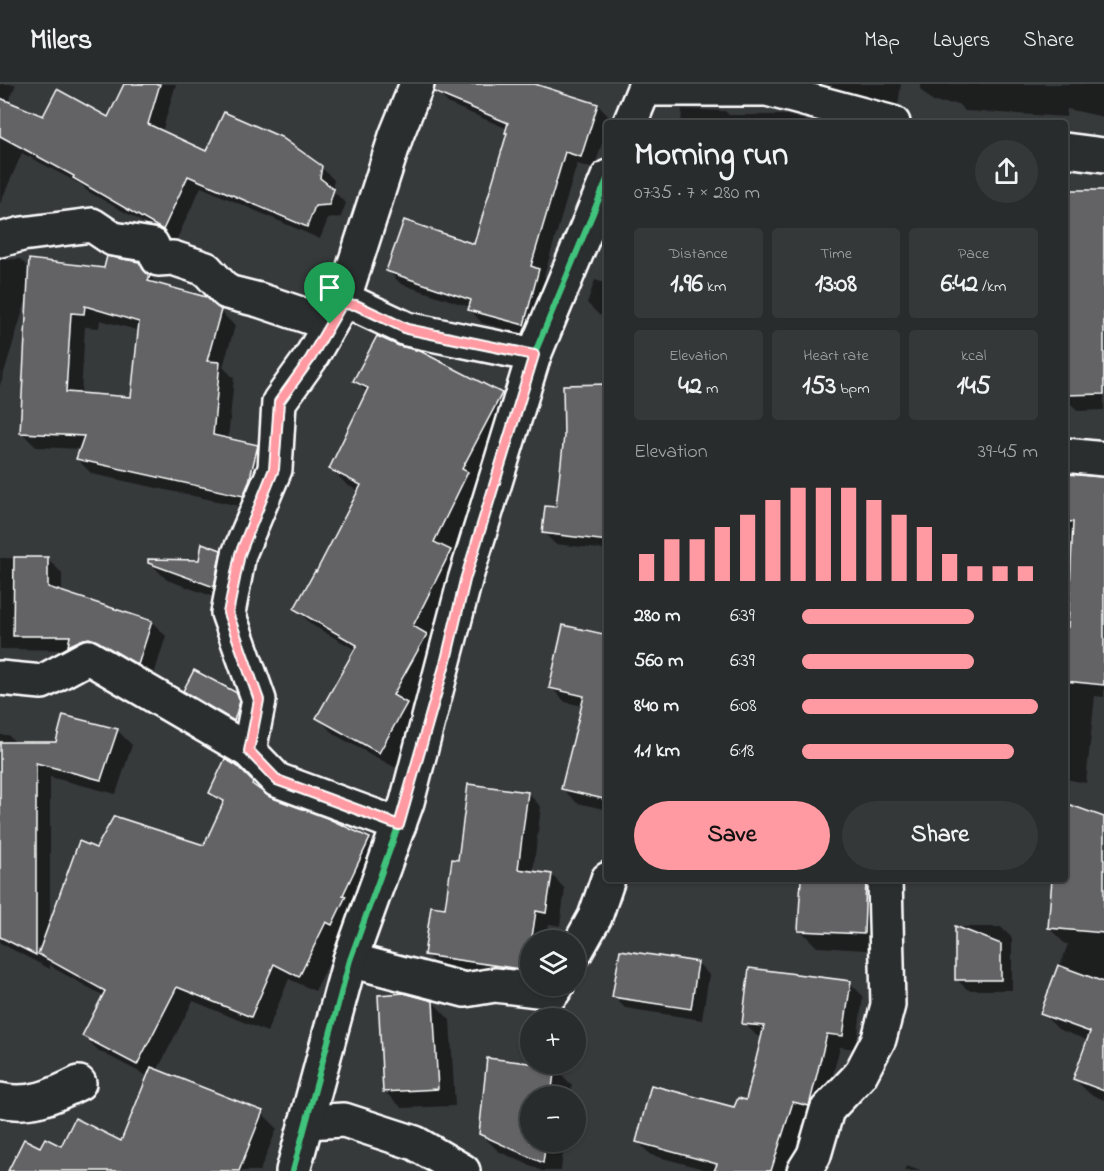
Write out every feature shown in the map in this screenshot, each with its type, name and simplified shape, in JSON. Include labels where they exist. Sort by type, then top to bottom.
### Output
[{"type":"street","points":[[249,751],[259,700],[228,613],[240,554],[274,469],[279,402],[310,359],[336,314],[396,136],[417,84]]},
{"type":"street","points":[[631,120],[637,86],[767,86],[883,120]]},
{"type":"street","points":[[1068,150],[1104,155]]},
{"type":"street","points":[[293,1171],[350,960],[399,825],[446,660],[465,580],[534,355],[604,187]]},
{"type":"street","points":[[0,240],[22,234],[92,225],[113,239],[152,245],[158,259],[173,258],[206,269],[227,292],[336,314],[356,305],[407,329],[534,355]]},
{"type":"street","points":[[1068,455],[1104,459]]},
{"type":"street","points":[[0,678],[42,682],[88,657],[249,751],[277,780],[399,825]]},
{"type":"street","points":[[586,933],[595,917],[608,882]]},
{"type":"street","points":[[804,1171],[813,1155],[827,1110],[860,1075],[879,1039],[888,1005],[885,882]]},
{"type":"street","points":[[350,960],[465,990],[495,985],[520,988]]},
{"type":"street","points":[[0,1100],[11,1103],[31,1103],[79,1083]]},
{"type":"street","points":[[306,1122],[344,1120],[415,1143],[463,1171]]},
{"type":"building","points":[[124,84],[160,84],[148,124],[206,151],[224,112],[281,137],[322,166],[320,178],[334,189],[329,205],[315,206],[307,227],[188,176],[163,230],[73,178],[74,176],[0,136],[0,98],[43,116],[57,89],[108,117]]},
{"type":"building","points":[[435,84],[535,84],[598,104],[581,157],[565,152],[531,266],[539,269],[524,325],[468,310],[471,300],[386,271],[404,220],[474,244],[507,133],[505,133],[508,123],[434,92]]},
{"type":"building","points":[[1068,190],[1104,190],[1104,394],[1068,395]]},
{"type":"building","points":[[107,256],[139,262],[150,276],[148,281],[206,297],[221,310],[207,361],[220,362],[213,435],[258,445],[249,482],[243,496],[76,459],[84,436],[20,433],[29,259],[104,268]],"holes":[[[85,306],[139,322],[131,397],[66,392],[71,313],[84,314]]]},
{"type":"building","points":[[377,336],[399,346],[420,351],[502,393],[462,469],[468,472],[434,542],[451,550],[413,626],[427,634],[393,695],[407,703],[379,753],[316,718],[357,645],[294,609],[361,485],[329,469],[368,388],[353,381]]},
{"type":"building","points":[[604,384],[604,541],[542,533],[545,506],[556,507],[564,436],[563,385]]},
{"type":"building","points":[[1068,474],[1104,477],[1104,685],[1068,681],[1073,522],[1068,521]]},
{"type":"building","points":[[202,543],[221,550],[214,587],[148,563],[148,559],[199,560]]},
{"type":"building","points":[[14,557],[48,557],[48,587],[152,621],[138,665],[89,638],[68,646],[70,636],[13,636]]},
{"type":"building","points":[[563,625],[604,634],[604,799],[561,789],[584,696],[549,688]]},
{"type":"building","points":[[194,670],[237,693],[240,701],[234,721],[183,691]]},
{"type":"building","points":[[63,715],[118,729],[101,780],[36,763],[36,955],[0,937],[0,742],[56,742]]},
{"type":"building","points":[[225,759],[237,766],[253,782],[252,784],[270,797],[327,818],[370,838],[343,895],[346,896],[332,925],[326,922],[299,977],[274,964],[251,1017],[177,987],[137,1065],[82,1036],[105,991],[38,954],[79,841],[96,848],[114,816],[204,845],[224,801],[209,793]]},
{"type":"building","points":[[468,784],[528,792],[518,869],[552,874],[546,913],[536,911],[533,930],[520,930],[520,969],[424,955],[431,906],[445,908],[452,859],[458,860]]},
{"type":"building","points":[[1068,804],[1104,817],[1104,933],[1048,928],[1052,882],[1068,882]]},
{"type":"building","points":[[801,882],[866,882],[864,934],[798,931]]},
{"type":"building","points":[[955,926],[1001,944],[1001,980],[955,980]]},
{"type":"building","points":[[620,950],[698,962],[691,1009],[612,997]]},
{"type":"building","points":[[1058,965],[1104,982],[1104,1091],[1073,1079],[1090,1032],[1040,1014]]},
{"type":"building","points":[[749,968],[851,981],[843,1036],[827,1034],[809,1106],[793,1102],[771,1171],[714,1171],[717,1164],[636,1142],[651,1085],[734,1107],[738,1098],[746,1100],[764,1026],[742,1024]]},
{"type":"building","points":[[404,993],[433,1001],[438,1089],[383,1092],[378,995]]},
{"type":"building","points":[[487,1058],[520,1062],[520,1074],[554,1074],[552,1086],[520,1086],[520,1152],[545,1152],[543,1163],[479,1134]]},
{"type":"building","points":[[151,1067],[263,1111],[239,1171],[8,1171],[24,1139],[40,1147],[45,1138],[61,1146],[75,1118],[121,1141]]},
{"type":"cycle path","points":[[293,1171],[350,960],[407,802],[465,580],[534,355],[604,187]]},
{"type":"cycle path","points":[[330,324],[310,359],[279,402],[275,469],[239,554],[228,613],[259,700],[249,751],[277,780],[399,825]]},
{"type":"route","points":[[342,304],[356,305],[407,329],[534,355],[465,580],[446,660],[399,825],[277,780],[249,751],[259,700],[228,613],[240,554],[274,469],[279,402],[310,359],[330,324],[342,304]]}]
